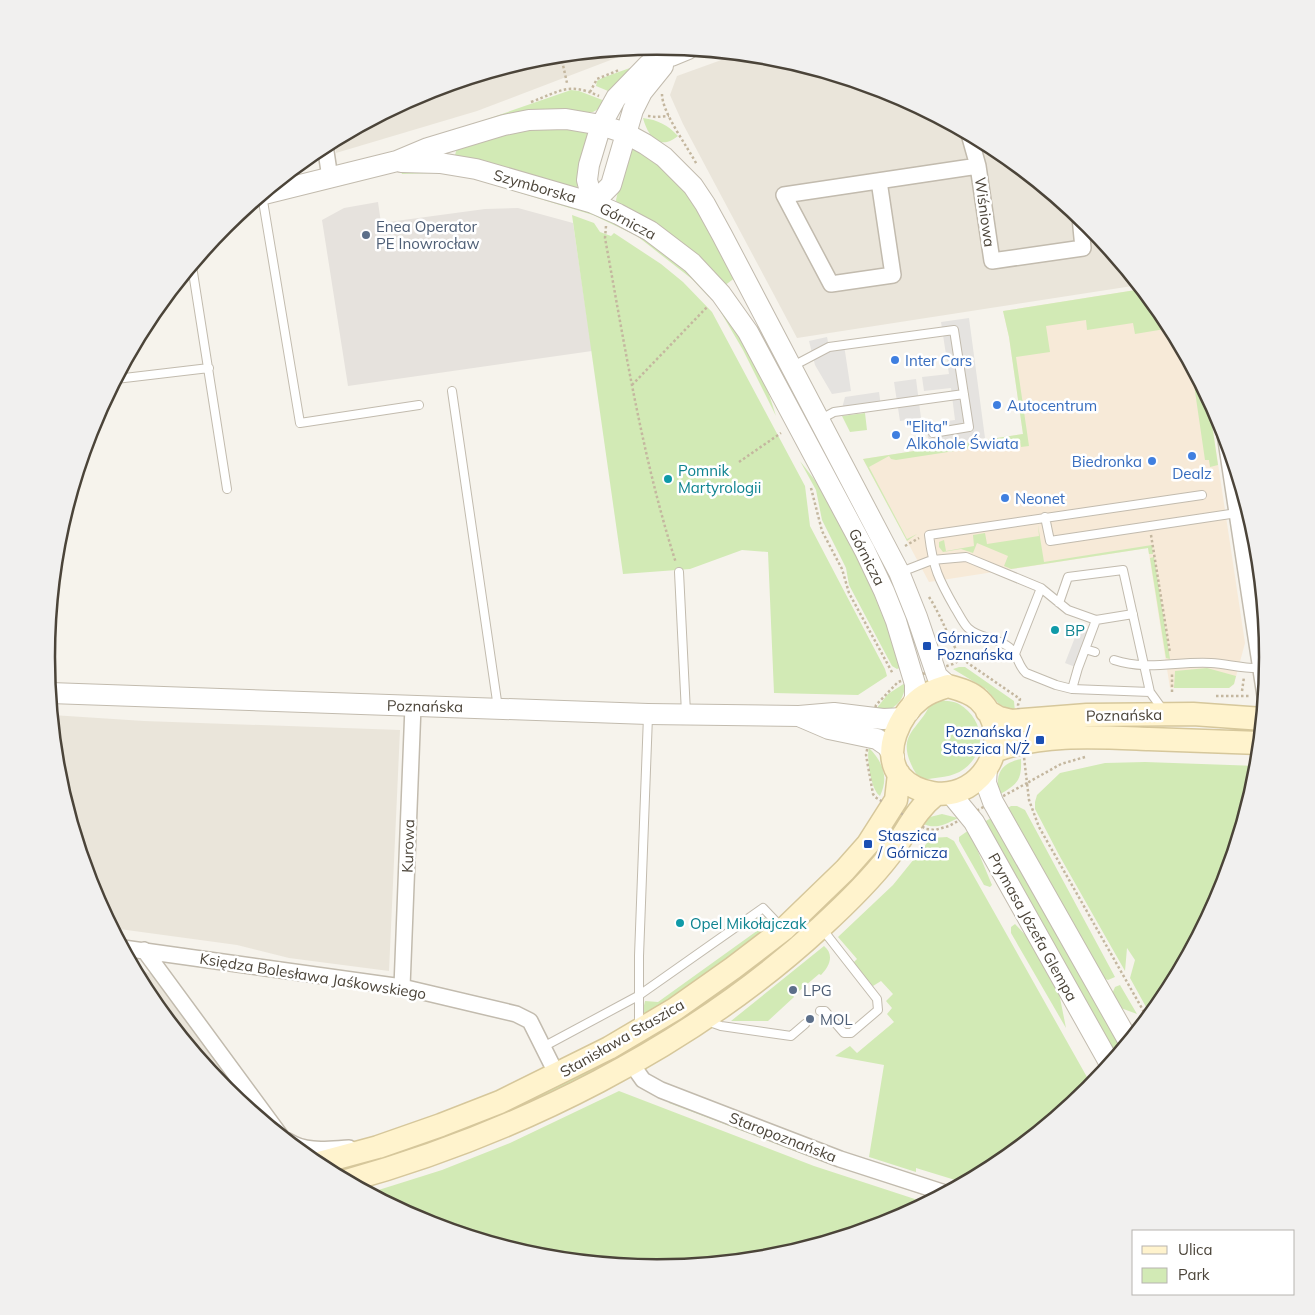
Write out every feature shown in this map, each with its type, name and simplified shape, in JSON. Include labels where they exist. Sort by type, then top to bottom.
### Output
[{"type":"main road","points":[[942,678],[971,694],[987,711],[994,726],[996,738],[991,759],[978,781],[964,790],[944,794],[923,791],[910,785],[896,765],[893,744],[896,730],[919,699],[932,691],[942,678]]},
{"type":"main road","name":"Poznańska","points":[[987,711],[999,718],[1011,721],[1087,715],[1167,714],[1221,715],[1257,719]]},
{"type":"main road","name":"Poznańska","points":[[991,759],[1013,744],[1076,737],[1254,743]]},
{"type":"main road","name":"Stanisława Staszica","points":[[327,1161],[378,1147],[491,1106],[557,1075],[640,1031],[675,1009],[784,929],[806,909],[868,844],[896,800],[896,765]]},
{"type":"main road","name":"Stanisława Staszica","points":[[355,1178],[382,1171],[472,1139],[559,1100],[631,1063],[703,1019],[752,984],[821,927],[865,885],[890,856],[912,820],[926,802],[944,794]]},
{"type":"street","name":"Szymborska","points":[[278,190],[397,161],[428,148],[504,125],[529,120],[566,119],[601,125],[613,102],[622,90],[648,65],[666,56]]},
{"type":"street","name":"Szymborska","points":[[397,161],[440,163],[476,169],[593,203],[611,185],[632,110],[666,56]]},
{"type":"street","name":"Górnicza","points":[[906,715],[914,698],[906,680],[896,621],[865,551],[748,332],[721,294],[692,263],[650,231],[593,203],[587,180],[589,166],[601,125],[645,144],[664,157],[693,186],[710,212],[899,572],[942,678]]},
{"type":"street","name":"Wiśniowa","points":[[973,145],[992,261],[1083,248],[1081,228]]},
{"type":"street","points":[[326,155],[330,178]]},
{"type":"street","points":[[879,181],[893,275],[831,284],[784,195],[978,166]]},
{"type":"street","points":[[1231,475],[1260,661]]},
{"type":"street","name":"Poznańska","points":[[56,694],[648,714],[800,716],[829,729],[870,728],[906,715]]},
{"type":"street","name":"Kurowa","points":[[402,987],[413,706]]},
{"type":"street","name":"Poznańska","points":[[870,728],[877,739],[887,746],[896,765]]},
{"type":"street","name":"Prymasa Józefa Glempa","points":[[991,759],[986,783],[993,802],[1125,1036]]},
{"type":"street","name":"Prymasa Józefa Glempa","points":[[944,794],[969,815],[1107,1058]]},
{"type":"street","name":"Księdza Bolesława Jaśkowskiego","points":[[130,949],[402,987],[516,1014],[530,1021],[557,1075]]},
{"type":"street","points":[[144,950],[264,1113]]},
{"type":"street","name":"Staropoznańska","points":[[631,1063],[643,1080],[660,1090],[840,1159],[938,1191]]},
{"type":"street","points":[[312,1150],[378,1147]]},
{"type":"lane","points":[[264,202],[300,424],[419,405]]},
{"type":"lane","points":[[193,274],[227,489]]},
{"type":"lane","points":[[792,367],[829,347],[954,330],[969,428],[933,433]]},
{"type":"lane","points":[[124,378],[209,368]]},
{"type":"lane","points":[[452,391],[498,708]]},
{"type":"lane","points":[[819,420],[834,412],[964,394]]},
{"type":"lane","points":[[1150,692],[1072,689],[1026,673],[1019,665],[1015,654],[1004,644],[978,635],[967,628],[940,581],[932,560],[929,535],[1202,495]]},
{"type":"lane","points":[[1045,517],[1050,542],[1237,513]]},
{"type":"lane","points":[[899,572],[932,560],[966,557],[1041,588],[1068,610],[1096,620],[1133,614]]},
{"type":"lane","points":[[1059,603],[1068,577],[1123,570],[1150,692],[1167,714]]},
{"type":"lane","points":[[679,572],[686,715]]},
{"type":"lane","points":[[1015,654],[1041,588]]},
{"type":"lane","points":[[1072,689],[1096,620]]},
{"type":"lane","points":[[1085,649],[1094,652]]},
{"type":"lane","points":[[1114,660],[1130,665],[1172,666],[1212,663],[1246,669],[1260,668]]},
{"type":"lane","points":[[640,1031],[638,996],[648,714]]},
{"type":"lane","points":[[543,1047],[638,996],[763,908],[784,929]]},
{"type":"lane","points":[[820,1011],[825,1011],[844,1033],[851,1033],[878,1010],[877,999],[821,927]]},
{"type":"lane","points":[[703,1019],[721,1026],[791,1036],[805,1024]]},
{"type":"path","points":[[563,63],[567,83]]},
{"type":"path","points":[[612,228],[606,224],[605,238],[632,385],[658,505],[679,572]]},
{"type":"path","points":[[632,385],[708,308],[709,304],[714,310]]},
{"type":"path","points":[[739,462],[782,433]]},
{"type":"path","points":[[810,485],[822,531],[842,569],[850,593],[906,680]]},
{"type":"path","points":[[1150,527],[1172,666],[1172,692]]},
{"type":"path","points":[[905,546],[922,536],[929,535]]},
{"type":"path","points":[[942,678],[906,680],[876,705],[870,728],[866,761],[871,790],[875,798],[926,829],[935,830],[949,826],[1027,783]]},
{"type":"path","points":[[1020,721],[1029,800],[1039,827],[1144,1012]]},
{"type":"shaded area","points":[[621,56],[477,111],[336,153],[335,149],[391,117],[464,87],[540,67],[579,60]]},
{"type":"shaded area","points":[[725,59],[736,60],[775,67],[851,87],[924,117],[992,157],[1055,205],[1084,231],[1131,286],[797,338],[683,124],[670,95],[677,76]]},
{"type":"shaded area","points":[[378,202],[381,223],[485,209],[518,208],[573,223],[592,351],[348,386],[322,220],[344,208]]},
{"type":"shaded area","points":[[1134,290],[1179,356],[1212,422],[1245,643],[1234,684],[1229,688],[1170,688],[1148,548],[929,582],[863,459],[1023,434],[1009,337],[1003,311]]},
{"type":"shaded area","points":[[969,318],[985,438],[929,445],[926,424],[955,420],[951,388],[924,391],[922,377],[949,374],[941,322]]},
{"type":"shaded area","points":[[827,337],[829,347],[844,345],[851,391],[832,394],[815,365],[809,341]]},
{"type":"shaded area","points":[[916,379],[921,418],[900,421],[894,382]]},
{"type":"shaded area","points":[[879,392],[881,406],[841,412],[845,397]]},
{"type":"shaded area","points":[[1079,627],[1092,632],[1078,668],[1065,663]]},
{"type":"shaded area","points":[[58,715],[144,721],[400,730],[389,971],[289,958],[237,945],[120,929],[87,851],[67,775]]},
{"type":"shaded area","points":[[144,971],[167,980],[241,1093],[205,1055],[180,1024]]},
{"type":"green space","points":[[641,64],[613,93],[596,86],[597,81],[602,78]]},
{"type":"green space","points":[[571,90],[579,91],[605,101],[600,108],[593,112],[536,113],[444,134]]},
{"type":"green space","points":[[643,118],[662,124],[678,136],[667,142],[654,139],[648,131]]},
{"type":"green space","points":[[560,127],[592,133],[578,186],[574,189],[457,158],[455,155],[457,148],[510,132]]},
{"type":"green space","points":[[632,146],[656,161],[693,199],[736,277],[724,286],[617,205],[616,200],[628,148]]},
{"type":"green space","points":[[435,171],[454,173],[594,210],[661,248],[713,296],[709,297],[692,279],[637,236],[593,215],[468,177],[435,173],[402,174],[401,172]]},
{"type":"green space","points":[[572,215],[594,223],[600,232],[611,236],[614,233],[661,264],[683,282],[712,312],[805,486],[810,526],[885,669],[887,676],[858,695],[774,693],[768,552],[742,550],[690,569],[623,574]]},
{"type":"green space","points":[[1134,290],[1162,329],[1135,334],[1133,323],[1087,330],[1086,320],[1046,326],[1050,352],[1016,357],[1029,446],[1021,447],[1020,441],[896,460],[891,459],[889,456],[869,467],[907,539],[917,534],[907,541],[863,459],[1023,434],[1009,337],[1003,311]]},
{"type":"green space","points":[[718,302],[730,319],[764,379],[776,416],[743,350],[716,304]]},
{"type":"green space","points":[[1194,383],[1212,422],[1218,465],[1210,467],[1209,460],[1205,460]]},
{"type":"green space","points":[[865,413],[867,430],[850,432],[842,416]]},
{"type":"green space","points":[[800,461],[824,492],[877,596],[902,667],[897,669],[892,666],[849,585],[846,568],[822,520],[816,490]]},
{"type":"green space","points":[[1038,525],[1044,562],[1152,545],[1153,554],[1149,554],[1148,548],[1011,569],[1004,566],[1008,556],[977,543],[973,553],[961,549],[943,552],[939,547],[939,542],[944,540],[946,551],[974,546],[973,535],[985,533],[987,544],[1039,536]]},
{"type":"green space","points":[[1154,557],[1170,659],[1166,658],[1150,558]]},
{"type":"green space","points":[[965,667],[1014,701],[1015,712],[999,704],[986,689],[953,669]]},
{"type":"green space","points":[[1207,668],[1236,676],[1234,684],[1229,688],[1174,688],[1175,671]]},
{"type":"green space","points":[[905,683],[904,693],[894,707],[885,712],[876,709],[888,694]]},
{"type":"green space","points":[[940,700],[957,703],[967,710],[978,726],[980,744],[972,762],[964,769],[949,776],[923,780],[912,767],[907,754],[908,738],[930,704]]},
{"type":"green space","points":[[869,748],[878,759],[883,770],[884,783],[880,796],[874,787],[870,774]]},
{"type":"green space","points":[[1021,759],[1021,772],[1017,781],[999,795],[998,781],[1001,771],[1008,764]]},
{"type":"green space","points":[[1145,762],[1250,766],[1228,851],[1214,888],[1198,924],[1179,959],[1147,1008],[1130,978],[1135,960],[1127,948],[1125,971],[1035,809],[1037,795],[1060,773],[1105,763]]},
{"type":"green space","points":[[1011,806],[1017,806],[1025,810],[1115,977],[1108,980],[1103,978],[1006,809]]},
{"type":"green space","points":[[942,814],[958,818],[944,825],[931,826],[921,823],[926,818]]},
{"type":"green space","points":[[993,817],[1120,1043],[1113,1052],[984,822]]},
{"type":"green space","points":[[892,822],[900,826],[879,856],[796,938],[791,932]]},
{"type":"green space","points":[[969,830],[992,885],[990,887],[984,885],[959,841],[959,837]]},
{"type":"green space","points":[[947,837],[954,841],[1088,1079],[1024,1135],[956,1180],[916,1168],[916,1172],[869,1157],[884,1065],[835,1056],[850,1046],[857,1053],[894,1022],[887,1014],[892,1008],[886,1001],[893,994],[881,981],[873,986],[853,963],[857,959],[838,937],[893,885],[931,838]]},
{"type":"green space","points":[[756,918],[768,920],[770,929],[649,1015],[645,1014],[643,1010],[645,1001],[658,1002],[761,928]]},
{"type":"green space","points":[[1015,924],[1030,940],[1058,988],[1066,1028],[1011,933],[1011,927]]},
{"type":"green space","points":[[789,934],[794,941],[732,989],[643,1046],[640,1039]]},
{"type":"green space","points":[[824,946],[829,953],[830,961],[824,972],[798,992],[793,986],[789,990],[794,997],[768,1021],[731,1021]]},
{"type":"green space","points":[[1120,985],[1137,1014],[1118,1007],[1112,994],[1115,987]]},
{"type":"green space","points":[[607,1057],[611,1064],[542,1099],[401,1156],[345,1172],[336,1166]]},
{"type":"green space","points":[[619,1091],[814,1166],[919,1200],[851,1228],[775,1248],[697,1259],[658,1260],[618,1259],[579,1255],[502,1239],[464,1228],[427,1214],[377,1190],[442,1170],[510,1143]]},
{"type":"green space","points":[[669,1100],[929,1195],[927,1196],[818,1160],[669,1103]]},
{"type":"place","name":"Enea Operator PE Inowrocław","points":[[366,235]]},
{"type":"place","name":"Inter Cars","points":[[895,360]]},
{"type":"place","name":"Autocentrum","points":[[997,405]]},
{"type":"place","name":"\"Elita\" Alkohole Świata","points":[[896,435]]},
{"type":"place","name":"Dealz","points":[[1192,456]]},
{"type":"place","name":"Biedronka","points":[[1152,461]]},
{"type":"place","name":"Pomnik Martyrologii","points":[[668,479]]},
{"type":"place","name":"Neonet","points":[[1005,498]]},
{"type":"place","name":"BP","points":[[1055,630]]},
{"type":"place","name":"Górnicza / Poznańska","points":[[927,646]]},
{"type":"place","name":"Poznańska / Staszica N/Ż","points":[[1040,740]]},
{"type":"place","name":"Staszica / Górnicza","points":[[868,844]]},
{"type":"place","name":"Opel Mikołajczak","points":[[680,923]]},
{"type":"place","name":"LPG","points":[[793,990]]},
{"type":"place","name":"MOL","points":[[810,1019]]}]
